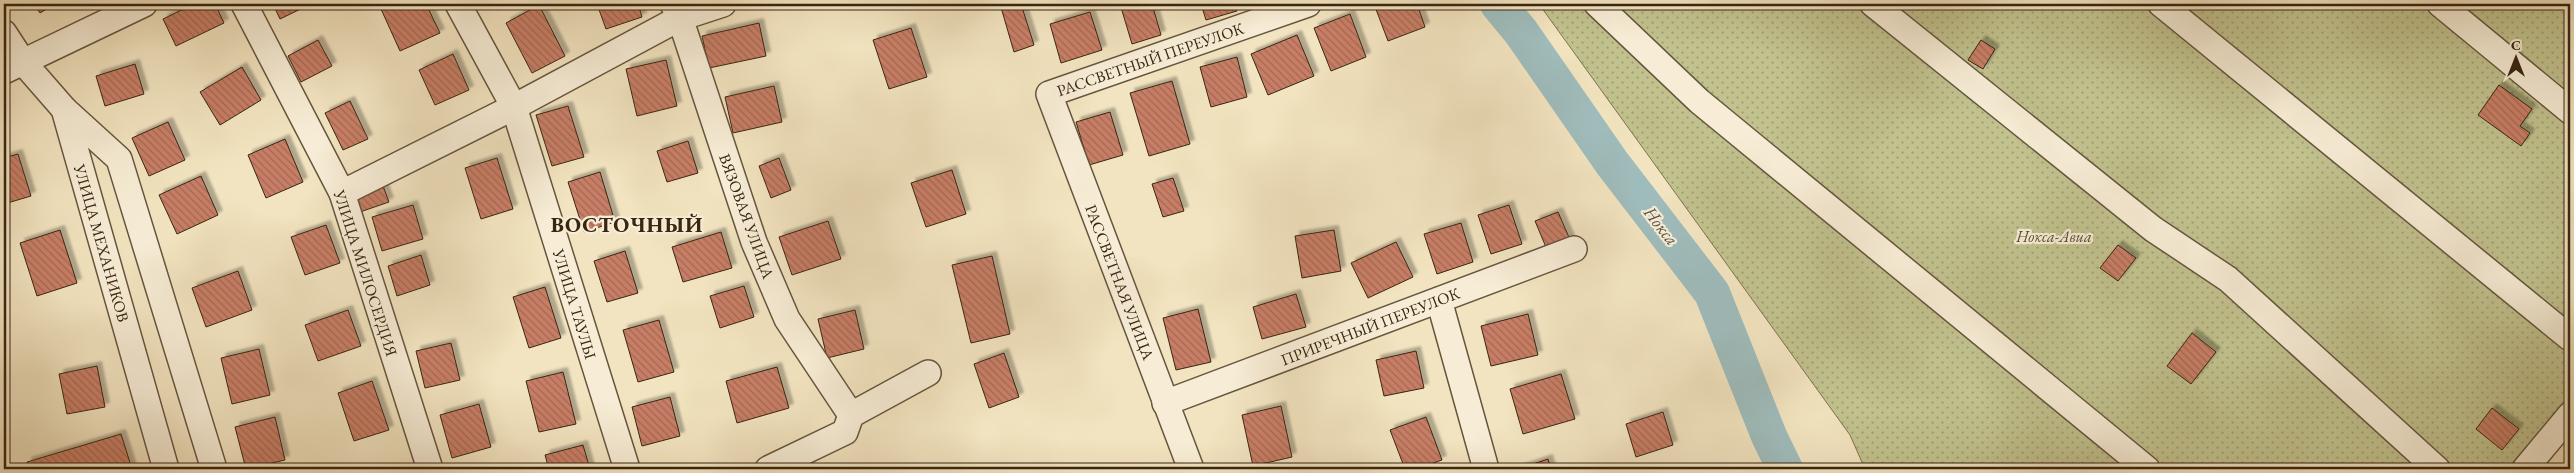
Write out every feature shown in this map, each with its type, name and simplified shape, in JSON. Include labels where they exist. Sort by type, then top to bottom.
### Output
[{"type":"street","points":[[14,66],[144,4]]},
{"type":"street","name":"УЛИЦА МИЛОСЕРДИЯ","points":[[244,4],[342,193],[430,469]]},
{"type":"street","name":"УЛИЦА ТАУЛЫ","points":[[458,4],[514,107],[627,469]]},
{"type":"street","points":[[342,193],[514,107],[676,11],[723,4]]},
{"type":"street","name":"РАССВЕТНЫЙ ПЕРЕУЛОК","points":[[1049,94],[1308,4]]},
{"type":"street","points":[[1598,4],[1699,101],[2147,469]]},
{"type":"street","points":[[1873,4],[2153,230],[2228,279],[2437,469]]},
{"type":"street","points":[[2161,4],[2570,338]]},
{"type":"street","points":[[2440,4],[2570,111]]},
{"type":"street","name":"ВЯЗОВАЯ УЛИЦА","points":[[676,11],[754,242],[788,319],[851,415]]},
{"type":"street","name":"УЛИЦА МЕХАНИКОВ","points":[[4,34],[14,66],[64,109],[166,469]]},
{"type":"street","name":"РАССВЕТНАЯ УЛИЦА","points":[[1049,94],[1191,469]]},
{"type":"street","points":[[64,109],[119,159],[214,469]]},
{"type":"street","name":"ПРИРЕЧНЫЙ ПЕРЕУЛОК","points":[[1165,403],[1574,249]]},
{"type":"street","points":[[1439,300],[1486,469]]},
{"type":"street","points":[[768,469],[846,432],[851,415],[928,373]]},
{"type":"street","points":[[2525,469],[2570,415]]},
{"type":"street","points":[[2546,469],[2570,441]]},
{"type":"green space","name":"Нокса-Авиа","points":[[1539,4],[2570,4],[2570,428],[2536,469],[1865,469],[1850,435]]},
{"type":"building","points":[[34,4],[55,4],[40,13]]},
{"type":"building","points":[[194,4],[215,4],[224,23],[176,46],[163,19]]},
{"type":"building","points":[[273,4],[311,4],[280,19]]},
{"type":"building","points":[[392,4],[426,4],[440,33],[400,51],[381,9]]},
{"type":"building","points":[[597,4],[638,4],[642,17],[606,29]]},
{"type":"building","points":[[1000,4],[1021,4],[1034,45],[1014,52]]},
{"type":"building","points":[[1120,4],[1152,4],[1161,35],[1132,44]]},
{"type":"building","points":[[1201,4],[1235,4],[1237,11],[1206,20]]},
{"type":"building","points":[[1374,4],[1417,4],[1425,27],[1388,41]]},
{"type":"building","points":[[539,5],[565,56],[532,73],[506,23]]},
{"type":"building","points":[[1090,12],[1102,50],[1061,63],[1050,24]]},
{"type":"building","points":[[1350,14],[1366,57],[1331,71],[1314,28]]},
{"type":"building","points":[[759,23],[766,56],[709,68],[702,36]]},
{"type":"building","points":[[911,28],[927,77],[889,89],[873,40]]},
{"type":"building","points":[[1297,35],[1314,76],[1268,95],[1251,54]]},
{"type":"building","points":[[318,40],[332,66],[301,82],[288,56]]},
{"type":"building","points":[[1981,40],[1995,49],[1983,69],[1968,60]]},
{"type":"building","points":[[453,54],[469,90],[435,105],[419,70]]},
{"type":"building","points":[[1237,57],[1247,97],[1211,107],[1200,67]]},
{"type":"building","points":[[666,60],[677,106],[637,116],[626,69]]},
{"type":"building","points":[[135,64],[144,94],[105,106],[96,76]]},
{"type":"building","points":[[242,67],[261,100],[220,125],[200,92]]},
{"type":"building","points":[[1172,81],[1190,144],[1149,156],[1130,93]]},
{"type":"building","points":[[2499,85],[2532,109],[2520,126],[2530,133],[2521,146],[2478,115]]},
{"type":"building","points":[[774,86],[782,122],[733,133],[725,97]]},
{"type":"building","points":[[350,101],[368,139],[343,150],[325,113]]},
{"type":"building","points":[[568,106],[584,157],[552,166],[536,115]]},
{"type":"building","points":[[1110,112],[1123,155],[1089,165],[1076,122]]},
{"type":"building","points":[[168,122],[185,160],[149,176],[132,138]]},
{"type":"building","points":[[285,139],[303,182],[266,198],[248,155]]},
{"type":"building","points":[[688,141],[698,173],[667,182],[657,151]]},
{"type":"building","points":[[18,154],[31,196],[4,204],[4,158]]},
{"type":"building","points":[[497,158],[513,209],[481,219],[465,168]]},
{"type":"building","points":[[779,158],[791,190],[771,198],[759,166]]},
{"type":"building","points":[[952,170],[966,214],[926,227],[911,183]]},
{"type":"building","points":[[600,172],[615,222],[584,232],[568,182]]},
{"type":"building","points":[[201,176],[218,215],[177,234],[159,195]]},
{"type":"building","points":[[1173,178],[1184,211],[1163,217],[1152,184]]},
{"type":"building","points":[[383,186],[389,202],[360,212],[354,196]]},
{"type":"building","points":[[413,205],[423,239],[382,251],[372,217]]},
{"type":"building","points":[[1509,205],[1522,244],[1491,254],[1478,215]]},
{"type":"building","points":[[1558,212],[1571,242],[1548,252],[1535,221]]},
{"type":"building","points":[[828,221],[841,259],[792,275],[779,237]]},
{"type":"building","points":[[1461,223],[1473,262],[1437,274],[1424,234]]},
{"type":"building","points":[[326,225],[340,263],[305,275],[291,237]]},
{"type":"building","points":[[60,230],[77,283],[37,296],[20,243]]},
{"type":"building","points":[[1334,230],[1341,271],[1302,278],[1295,236]]},
{"type":"building","points":[[721,232],[732,268],[683,282],[672,247]]},
{"type":"building","points":[[1396,242],[1413,277],[1368,298],[1351,263]]},
{"type":"building","points":[[2118,245],[2136,258],[2118,281],[2100,268]]},
{"type":"building","points":[[625,251],[638,293],[607,302],[594,261]]},
{"type":"building","points":[[421,255],[430,285],[397,296],[388,266]]},
{"type":"building","points":[[992,256],[1010,334],[971,343],[952,265]]},
{"type":"building","points":[[238,271],[252,310],[206,327],[192,288]]},
{"type":"building","points":[[744,286],[754,317],[720,328],[710,296]]},
{"type":"building","points":[[545,287],[561,338],[529,348],[513,297]]},
{"type":"building","points":[[1296,294],[1306,327],[1262,339],[1253,307]]},
{"type":"building","points":[[1198,309],[1211,362],[1176,370],[1163,318]]},
{"type":"building","points":[[348,310],[361,346],[318,361],[305,325]]},
{"type":"building","points":[[855,310],[864,349],[827,358],[818,319]]},
{"type":"building","points":[[1528,314],[1538,355],[1491,366],[1481,326]]},
{"type":"building","points":[[659,320],[674,372],[638,382],[623,330]]},
{"type":"building","points":[[2192,333],[2216,352],[2191,384],[2167,366]]},
{"type":"building","points":[[451,343],[460,380],[425,388],[416,351]]},
{"type":"building","points":[[259,349],[270,395],[232,404],[221,358]]},
{"type":"building","points":[[1416,351],[1424,388],[1384,396],[1376,360]]},
{"type":"building","points":[[1004,353],[1019,397],[989,408],[974,364]]},
{"type":"building","points":[[97,366],[105,407],[67,414],[59,374]]},
{"type":"building","points":[[777,367],[789,408],[737,423],[726,381]]},
{"type":"building","points":[[563,372],[576,424],[539,432],[526,381]]},
{"type":"building","points":[[1561,374],[1575,419],[1523,434],[1510,389]]},
{"type":"building","points":[[372,381],[389,430],[354,441],[338,393]]},
{"type":"building","points":[[670,397],[680,436],[642,446],[632,407]]},
{"type":"building","points":[[479,404],[491,447],[452,458],[440,415]]},
{"type":"building","points":[[1281,406],[1292,457],[1253,466],[1242,415]]},
{"type":"building","points":[[2492,408],[2519,429],[2502,450],[2476,429]]},
{"type":"building","points":[[1663,412],[1673,445],[1636,457],[1626,424]]},
{"type":"building","points":[[275,417],[285,460],[246,469],[235,427]]},
{"type":"building","points":[[1426,417],[1442,460],[1416,469],[1405,469],[1390,430]]},
{"type":"building","points":[[121,434],[132,469],[29,469],[27,462]]},
{"type":"building","points":[[583,445],[590,469],[549,469],[545,455]]},
{"type":"building","points":[[1548,459],[1551,469],[1518,469]]},
{"type":"waterway","name":"Нокса","points":[[1498,4],[1521,32],[1612,163],[1712,293],[1769,436],[1785,469]]},
{"type":"district","name":"ВОСТОЧНЫЙ","points":[[627,225]]}]
